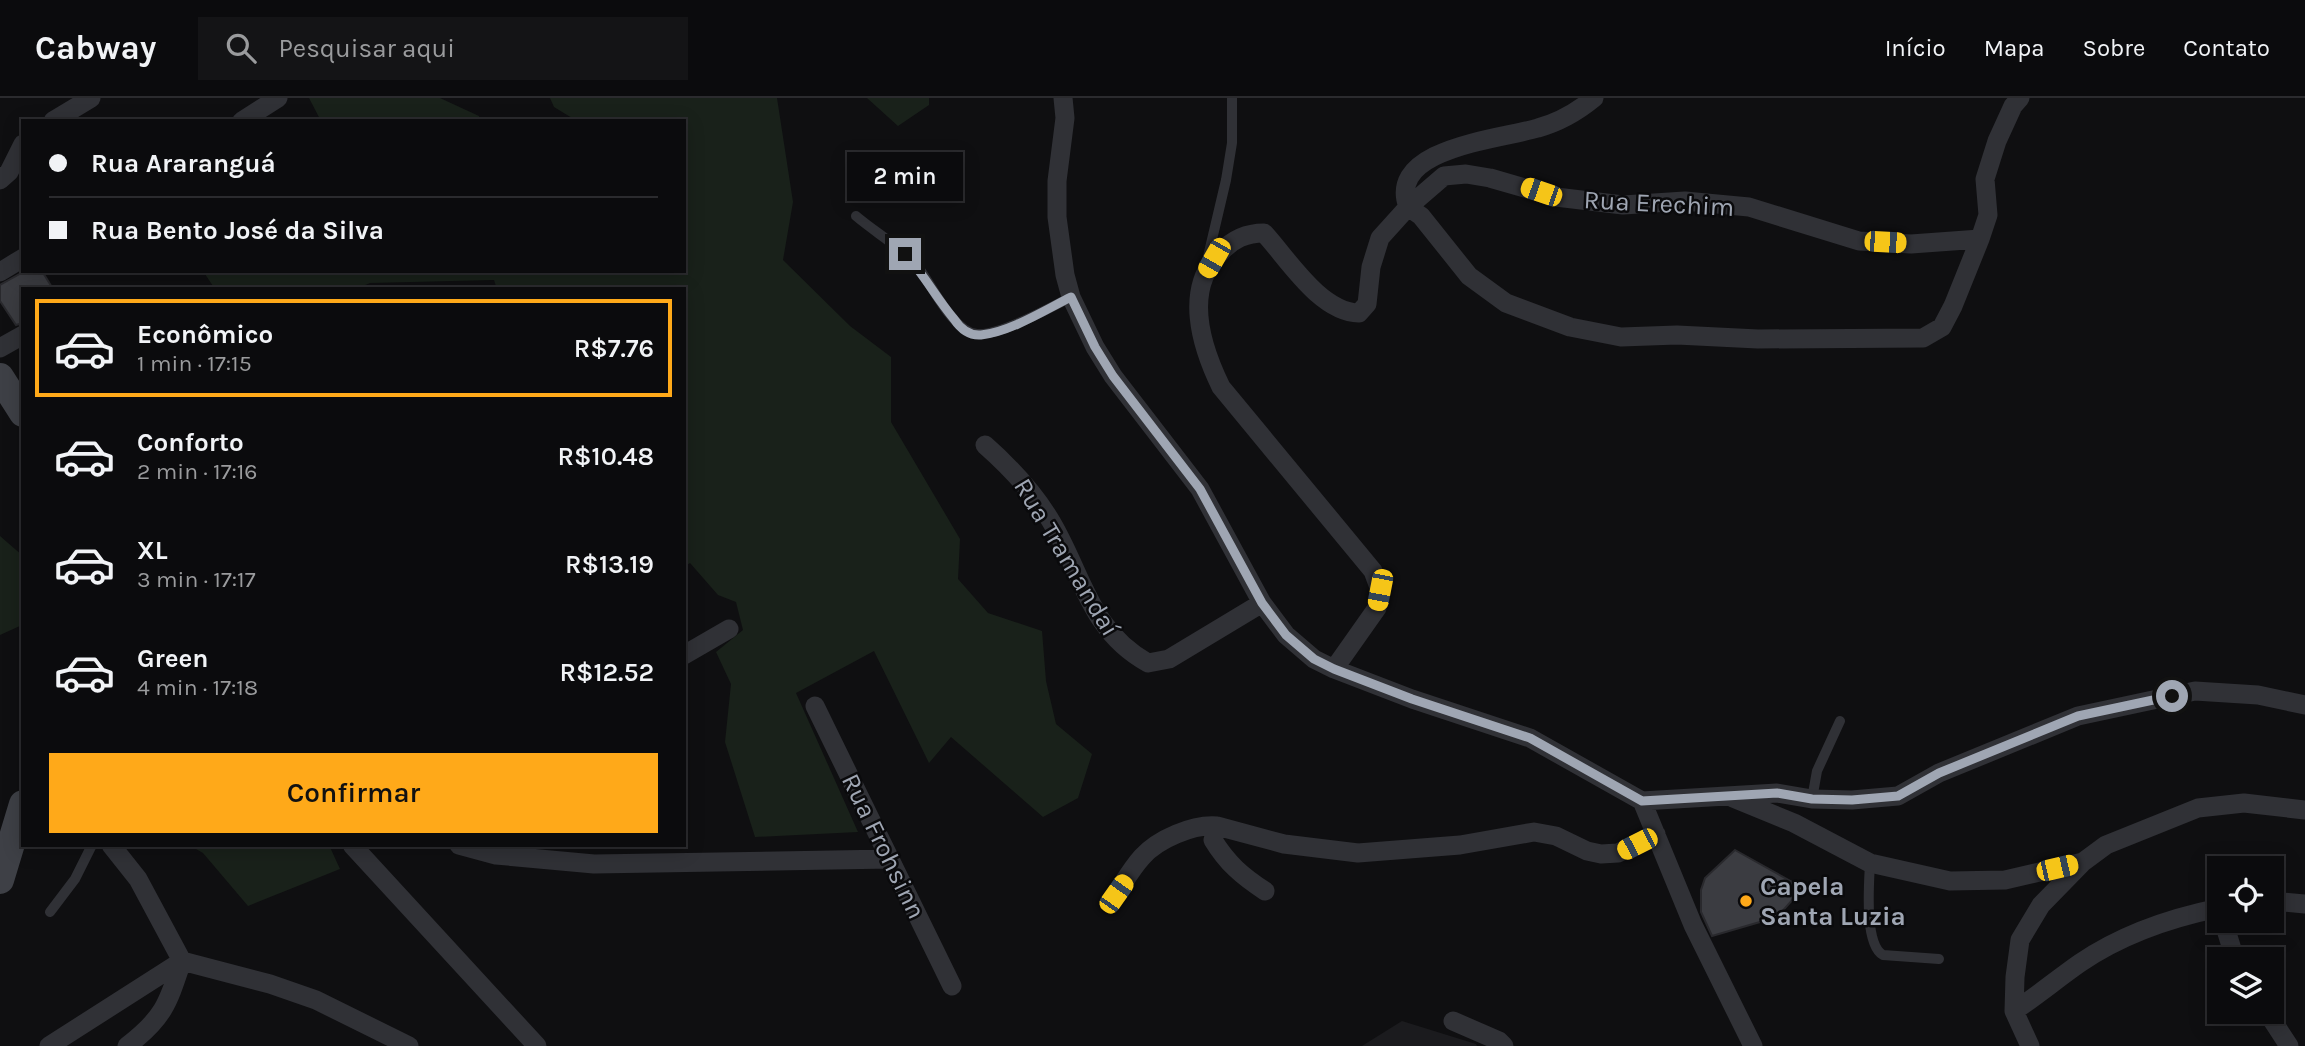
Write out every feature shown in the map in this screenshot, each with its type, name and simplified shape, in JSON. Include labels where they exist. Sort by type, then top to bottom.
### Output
[{"type":"main road","points":[[0,880],[21,811]]},
{"type":"street","points":[[56,119],[91,98]]},
{"type":"street","points":[[245,119],[278,98]]},
{"type":"street","points":[[1063,98],[1065,118],[1057,181],[1057,217],[1065,275],[1071,297],[1095,347],[1113,376],[1200,489],[1262,603],[1286,635],[1314,659],[1334,669],[1412,699],[1530,738],[1642,801],[1777,793],[1812,799],[1852,800],[1898,796],[1939,773],[2078,716],[2195,691],[2258,695],[2305,705]]},
{"type":"street","points":[[1594,98],[1576,113],[1539,128],[1460,146],[1438,154],[1418,167],[1406,181],[1403,195],[1408,207],[1421,216],[1469,276],[1506,303],[1570,327],[1621,337],[1677,335],[1758,339],[1923,338],[1942,327],[1953,306],[1988,215],[1986,179],[1997,141],[2013,106],[2020,98]]},
{"type":"street","points":[[0,180],[9,172],[21,148]]},
{"type":"street","name":"Rua Erechim","points":[[1202,279],[1214,258],[1230,242],[1250,233],[1264,233],[1309,286],[1348,313],[1359,313],[1367,304],[1371,267],[1380,238],[1408,207],[1444,176],[1466,174],[1525,186],[1556,197],[1623,205],[1685,201],[1749,207],[1859,241],[1911,244],[1980,239]]},
{"type":"street","points":[[0,272],[21,259]]},
{"type":"street","points":[[1202,279],[1198,300],[1201,326],[1209,362],[1221,387],[1373,572],[1380,590],[1377,608],[1334,669]]},
{"type":"street","points":[[0,348],[21,336]]},
{"type":"street","name":"Rua Tramandaí","points":[[985,444],[1014,470],[1031,491],[1051,520],[1095,610],[1114,638],[1140,659],[1148,663],[1169,659],[1262,603]]},
{"type":"street","points":[[686,654],[729,629]]},
{"type":"street","name":"Rua Frohsinn","points":[[816,706],[952,986]]},
{"type":"street","points":[[1729,796],[1794,823],[1870,863],[1950,881],[2005,880],[2083,862]]},
{"type":"street","points":[[1642,801],[1693,925],[1753,1046]]},
{"type":"street","points":[[2030,1046],[2014,1011],[2020,940],[2041,905],[2083,862],[2106,845],[2198,808],[2244,803],[2305,810]]},
{"type":"street","points":[[1116,894],[1142,857],[1161,842],[1206,825],[1284,844],[1358,853],[1460,845],[1534,832],[1556,836],[1587,851],[1618,853],[1656,834]]},
{"type":"street","points":[[1217,826],[1213,841],[1227,862],[1240,875],[1265,891]]},
{"type":"street","points":[[113,847],[138,878],[182,961],[162,1014],[127,1046]]},
{"type":"street","points":[[354,847],[537,1046]]},
{"type":"street","points":[[466,847],[496,855],[594,864],[890,859]]},
{"type":"street","points":[[2284,902],[2305,904]]},
{"type":"street","points":[[2014,1011],[2081,962],[2137,932],[2181,916],[2207,911]]},
{"type":"street","points":[[49,1046],[182,961],[270,984],[316,1000],[409,1046]]},
{"type":"street","points":[[1453,1021],[1499,1041],[1504,1046]]},
{"type":"street","points":[[2275,1024],[2289,1046]]},
{"type":"lane","points":[[1202,279],[1226,180],[1232,143],[1232,98]]},
{"type":"lane","points":[[856,216],[905,254],[955,321],[967,332],[980,335],[1015,324],[1071,297]]},
{"type":"lane","points":[[1812,799],[1817,771],[1840,721]]},
{"type":"lane","points":[[50,912],[75,879],[91,847]]},
{"type":"lane","points":[[1870,863],[1869,901],[1873,944],[1877,952],[1883,955],[1939,959]]},
{"type":"shaded area","points":[[309,98],[440,98],[479,116],[479,119],[320,119]]},
{"type":"shaded area","points":[[550,98],[777,98],[793,202],[783,260],[850,326],[891,357],[891,422],[960,539],[958,579],[988,613],[1042,631],[1046,681],[1056,724],[1092,754],[1078,798],[1043,817],[951,737],[929,763],[874,651],[796,693],[858,832],[755,837],[725,742],[731,684],[716,652],[743,630],[736,602],[718,595],[690,563],[686,566],[686,287],[496,287],[494,280],[370,283],[361,287],[214,287],[204,273],[686,273],[686,119],[574,119],[554,107]]},
{"type":"shaded area","points":[[867,98],[929,98],[929,105],[898,126]]},
{"type":"shaded area","points":[[0,536],[21,554],[21,625],[0,635]]},
{"type":"shaded area","points":[[192,847],[330,847],[340,869],[248,906],[203,853]]},
{"type":"shaded area","points":[[1402,1021],[1476,1044],[1477,1046],[1362,1046]]},
{"type":"building","points":[[21,273],[43,273],[52,287],[21,287],[21,324],[16,325],[0,301],[0,285]]},
{"type":"building","name":"Capela Santa Luzia","points":[[1735,850],[1803,888],[1777,917],[1712,936],[1701,912],[1701,890],[1705,878]]},
{"type":"place","name":"Capela Santa Luzia","points":[[1746,901]]},
{"type":"route","points":[[905,254],[955,321],[967,332],[980,335],[1015,324],[1071,297],[1095,347],[1113,376],[1200,489],[1262,603],[1286,635],[1314,659],[1412,699],[1530,738],[1642,801],[1777,793],[1812,799],[1852,800],[1898,796],[1939,773],[2078,716],[2172,696]]}]
